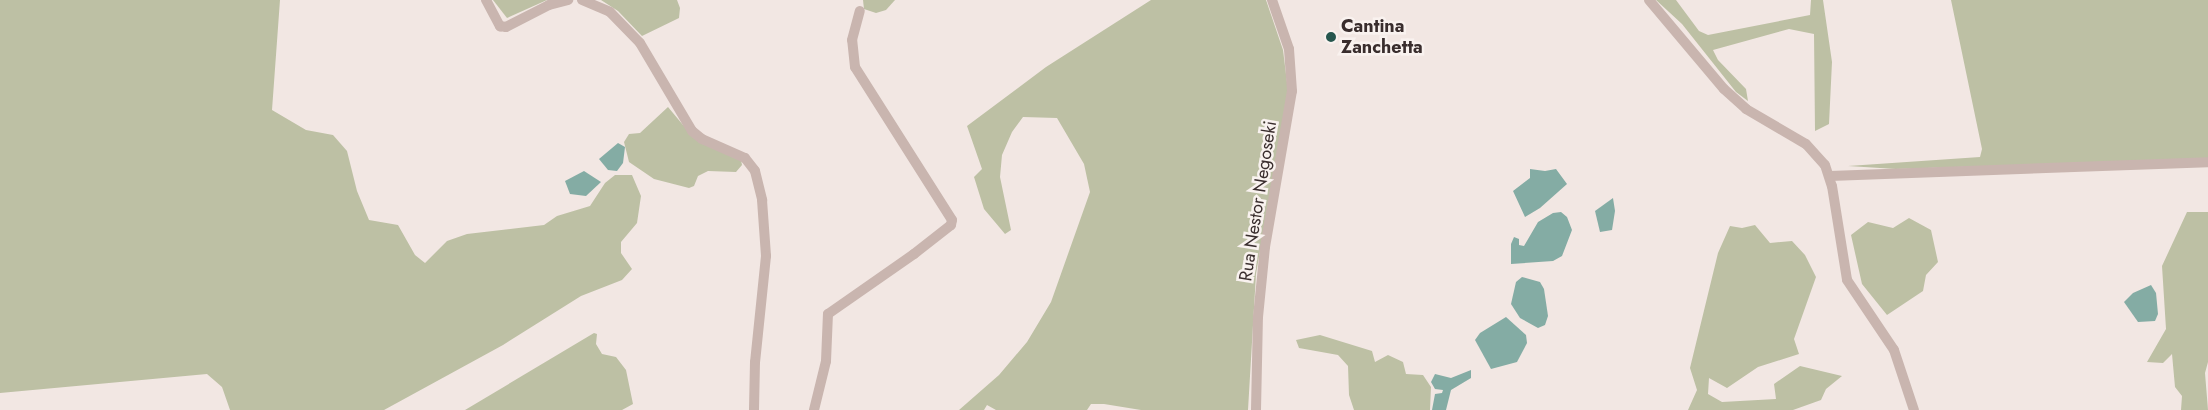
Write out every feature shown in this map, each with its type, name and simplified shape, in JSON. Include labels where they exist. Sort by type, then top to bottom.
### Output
[{"type":"street","points":[[486,0],[500,26],[506,27],[549,5],[568,0]]},
{"type":"street","points":[[582,0],[610,12],[640,43],[692,131],[702,139],[745,158],[756,171],[762,200],[766,256],[755,362],[754,410]]},
{"type":"street","name":"Rua Nestor Negoseki","points":[[1256,410],[1262,275],[1293,70],[1272,0]]},
{"type":"street","points":[[1648,0],[1724,89],[1746,109],[1806,144],[1817,154],[1830,176],[1848,280],[1894,350],[1914,410]]},
{"type":"street","points":[[814,410],[826,361],[828,314],[914,254],[951,225],[952,220],[855,67],[852,40],[860,11]]},
{"type":"street","points":[[1830,176],[2208,162]]},
{"type":"green space","points":[[0,0],[280,0],[272,110],[306,130],[333,135],[347,151],[357,191],[369,220],[398,225],[415,255],[425,263],[447,241],[467,234],[544,225],[557,216],[590,206],[605,183],[615,175],[632,175],[641,196],[637,223],[621,242],[621,253],[632,269],[622,280],[581,296],[503,345],[384,410],[230,410],[222,387],[207,374],[0,393]]},
{"type":"green space","points":[[493,0],[547,0],[507,18]]},
{"type":"green space","points":[[601,0],[677,0],[680,8],[679,18],[642,36],[618,11]]},
{"type":"green space","points":[[863,0],[895,0],[886,10],[876,13],[864,9]]},
{"type":"green space","points":[[1151,0],[1266,0],[1283,50],[1288,90],[1256,274],[1248,410],[1141,410],[1104,404],[1091,404],[1087,410],[996,410],[987,405],[984,410],[959,410],[999,375],[1027,342],[1051,302],[1090,192],[1084,164],[1057,118],[1023,117],[1012,132],[1002,155],[1000,177],[1011,230],[1005,234],[984,209],[974,177],[982,169],[967,126],[1046,67]]},
{"type":"green space","points":[[1656,0],[1676,0],[1699,31],[1708,35],[1810,15],[1811,0],[1823,0],[1832,62],[1829,124],[1815,131],[1814,34],[1789,29],[1713,50],[1718,60],[1746,89],[1748,101],[1736,92],[1682,24]]},
{"type":"green space","points":[[1951,0],[2208,0],[2208,159],[1896,169],[1848,166],[1980,157],[1982,149]]},
{"type":"green space","points":[[668,107],[683,125],[741,160],[742,165],[736,172],[708,171],[698,176],[694,186],[689,188],[654,179],[629,162],[624,142],[629,134],[640,133]]},
{"type":"green space","points":[[2187,212],[2208,212],[2208,362],[2205,373],[2208,410],[2181,410],[2182,396],[2175,387],[2172,354],[2163,363],[2147,362],[2166,329],[2162,266]]},
{"type":"green space","points":[[1909,218],[1931,230],[1938,262],[1926,275],[1923,291],[1887,315],[1862,284],[1851,235],[1868,222],[1893,228]]},
{"type":"green space","points":[[1755,225],[1770,243],[1792,241],[1805,255],[1816,277],[1794,339],[1799,354],[1758,367],[1727,388],[1709,378],[1708,394],[1722,402],[1776,399],[1774,384],[1800,366],[1842,376],[1826,389],[1821,400],[1793,410],[1688,410],[1697,390],[1690,368],[1718,253],[1730,226],[1742,228]]},
{"type":"green space","points":[[594,333],[597,334],[596,344],[602,354],[616,357],[626,370],[633,404],[622,410],[465,410]]},
{"type":"green space","points":[[1320,335],[1372,351],[1375,362],[1388,355],[1403,362],[1406,374],[1423,375],[1431,387],[1430,410],[1354,410],[1349,395],[1348,366],[1338,355],[1299,348],[1296,340]]},
{"type":"water","points":[[618,143],[625,147],[623,163],[617,171],[608,170],[599,159]]},
{"type":"water","points":[[1530,169],[1545,171],[1556,169],[1567,184],[1540,208],[1525,217],[1513,191],[1530,178]]},
{"type":"water","points":[[584,171],[601,182],[586,196],[570,194],[565,181]]},
{"type":"water","points":[[1613,198],[1615,211],[1612,230],[1600,232],[1595,211]]},
{"type":"water","points":[[1561,212],[1567,217],[1572,230],[1562,256],[1553,261],[1511,264],[1511,244],[1514,237],[1519,239],[1519,245],[1524,246],[1538,222],[1553,213]]},
{"type":"water","points":[[1522,277],[1540,282],[1544,289],[1548,316],[1545,325],[1538,328],[1520,318],[1511,304],[1516,282]]},
{"type":"water","points":[[2151,285],[2156,293],[2158,314],[2155,321],[2138,322],[2124,302],[2133,293]]},
{"type":"water","points":[[1506,317],[1526,335],[1527,343],[1517,362],[1491,369],[1475,340],[1480,333]]},
{"type":"water","points":[[1471,370],[1471,378],[1451,390],[1446,410],[1432,410],[1435,394],[1442,393],[1443,390],[1435,389],[1431,382],[1435,374],[1451,378]]},
{"type":"place","name":"Cantina Zanchetta","points":[[1331,37]]}]
